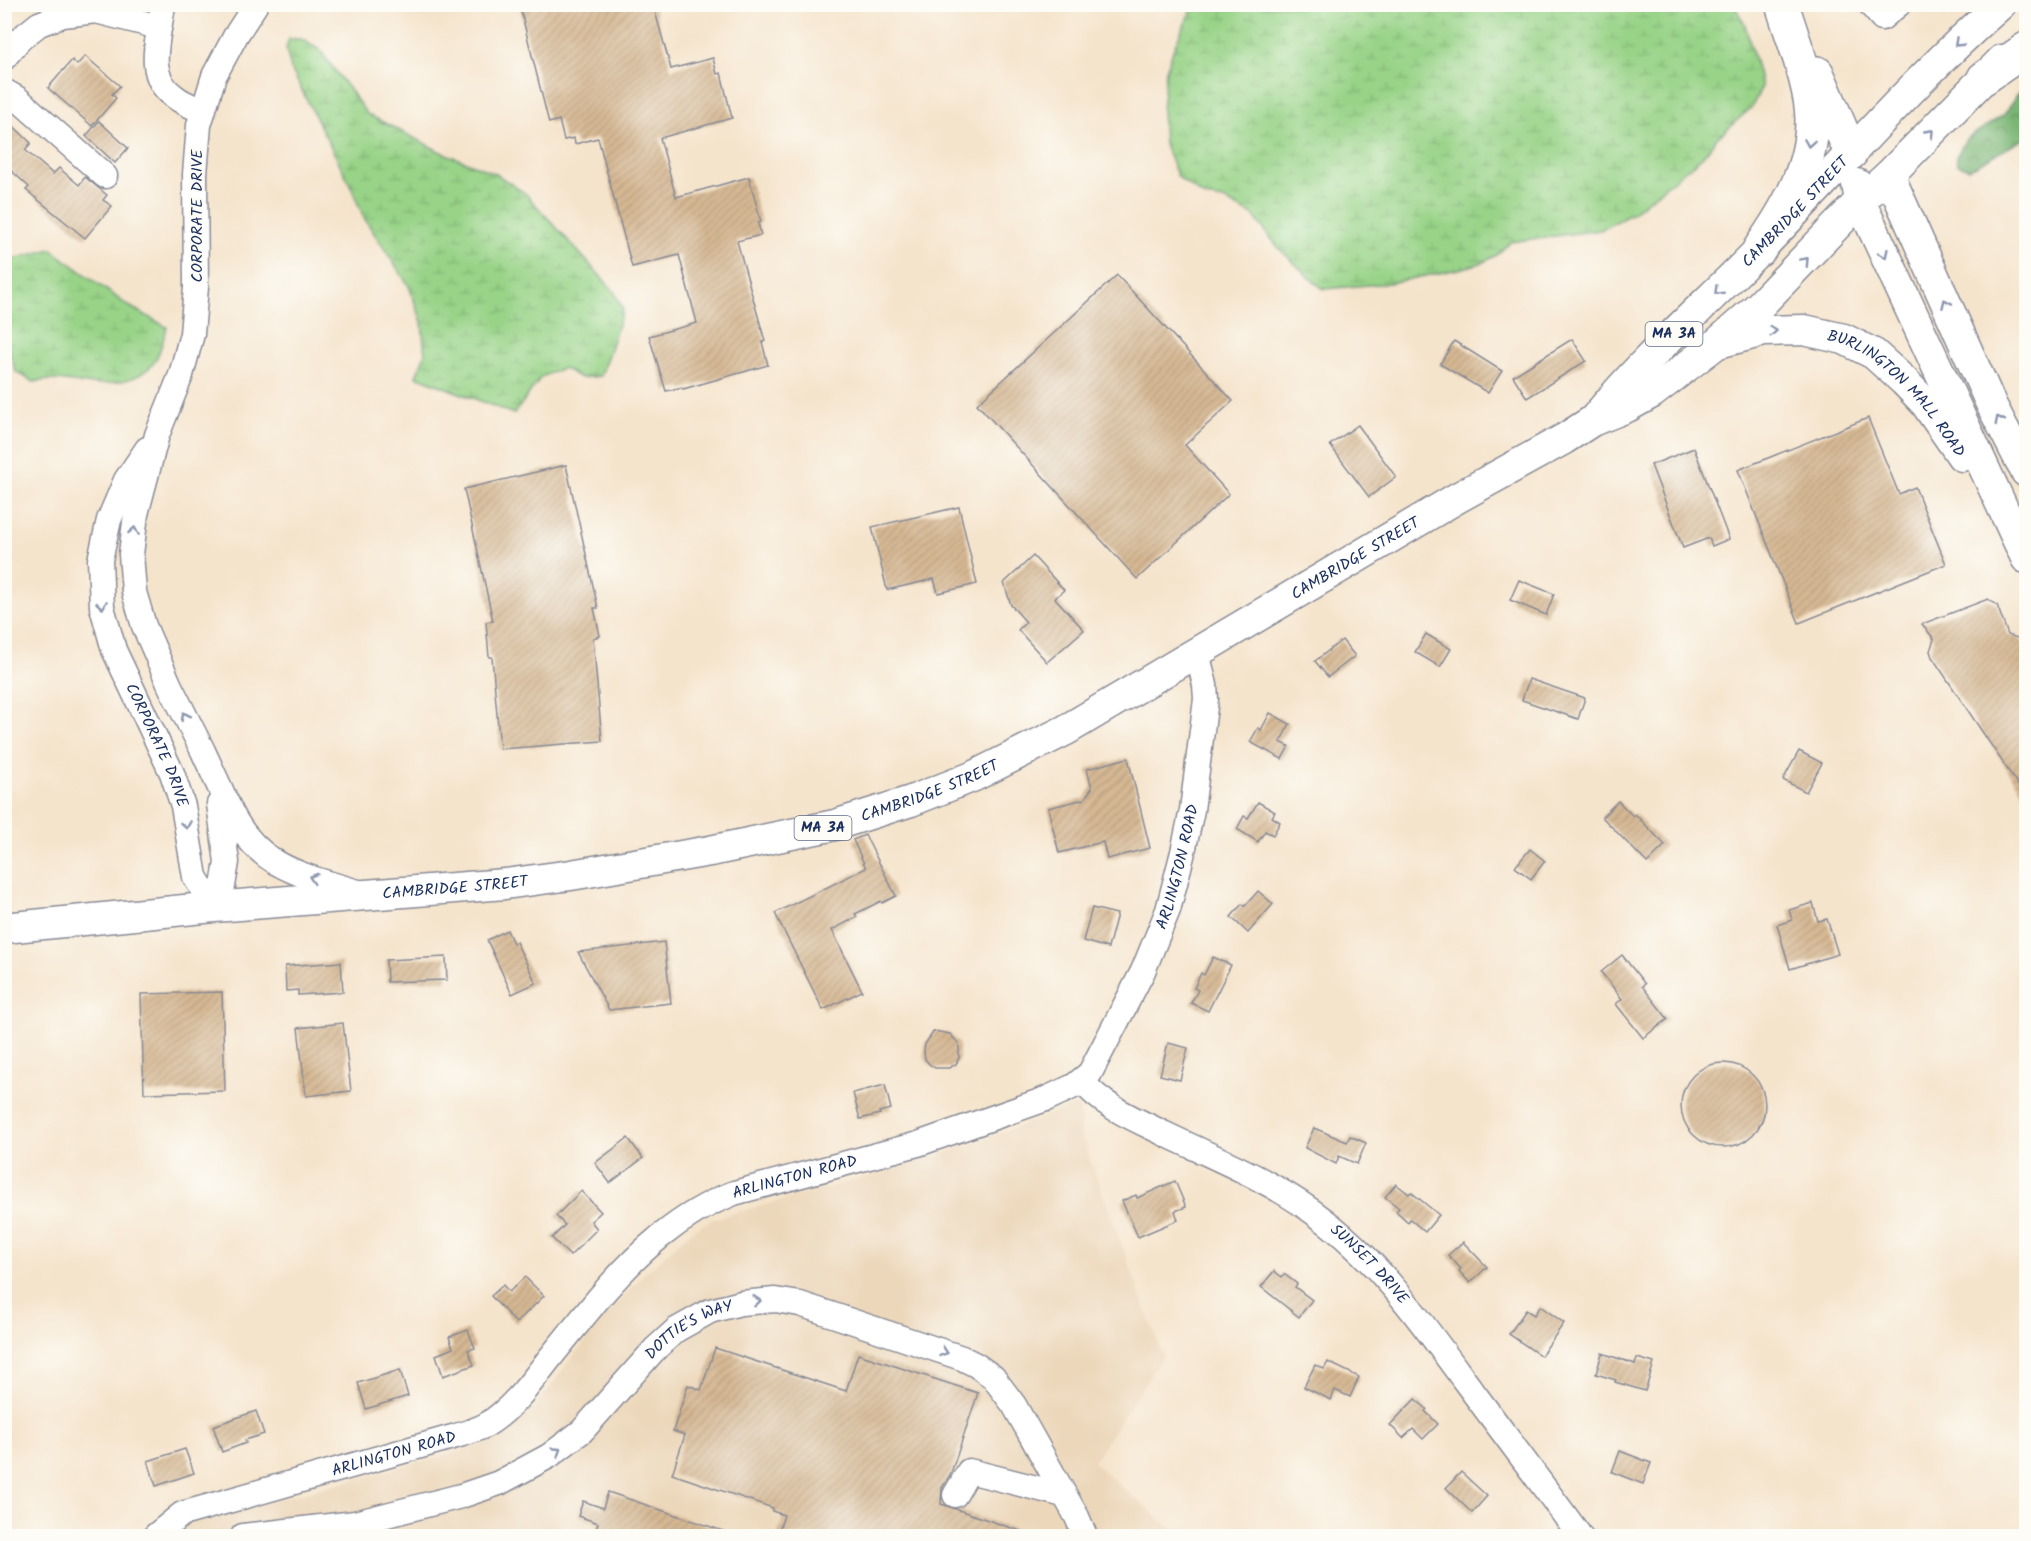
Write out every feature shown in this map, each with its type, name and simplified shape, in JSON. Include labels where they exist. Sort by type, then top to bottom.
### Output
[{"type":"highway","points":[[1759,250],[1792,200],[1810,143],[1812,119],[1808,92],[1782,4]]},
{"type":"highway","points":[[1788,4],[1851,153]]},
{"type":"highway","points":[[1984,78],[2026,49]]},
{"type":"main road","name":"CAMBRIDGE STREET","points":[[1592,421],[1643,364],[1759,250],[1947,54],[2001,4]]},
{"type":"main road","name":"CAMBRIDGE STREET","points":[[4,928],[214,907],[496,885],[552,878],[710,851],[835,825],[920,797],[1006,760],[1066,730],[1457,498],[1592,421],[1627,407],[1652,393],[1716,344],[1760,305],[1860,201],[2026,38]]},
{"type":"main road","points":[[1851,153],[1889,175],[1991,404],[2026,472]]},
{"type":"main road","name":"BURLINGTON MALL ROAD","points":[[1851,153],[1860,201],[2025,554]]},
{"type":"main road","name":"BURLINGTON MALL ROAD","points":[[1716,344],[1764,331],[1804,330],[1844,339],[1874,354],[1926,404],[2025,554]]},
{"type":"street","name":"CORPORATE DRIVE","points":[[256,4],[214,76],[202,111],[195,174],[195,319],[190,347],[181,375],[157,435],[133,531],[131,554],[134,592],[155,653],[237,824],[256,849],[288,870],[369,895]]},
{"type":"street","points":[[1869,4],[1882,18],[1899,4]]},
{"type":"street","points":[[4,58],[20,39],[39,24],[63,15],[95,8],[161,16],[155,60],[160,80],[175,98],[202,111]]},
{"type":"street","points":[[4,91],[18,99],[105,176]]},
{"type":"street","name":"CORPORATE DRIVE","points":[[157,435],[126,480],[112,510],[100,560],[102,607],[114,650],[172,773],[183,806],[195,878],[214,907]]},
{"type":"street","name":"ARLINGTON ROAD","points":[[155,1536],[182,1514],[433,1443],[486,1425],[523,1392],[599,1298],[633,1262],[673,1226],[707,1204],[734,1193],[918,1144],[1046,1099],[1082,1081],[1095,1065],[1143,970],[1176,884],[1192,810],[1206,699],[1197,652]]},
{"type":"street","name":"CORPORATE DRIVE","points":[[203,751],[218,795],[227,862],[223,886],[214,907]]},
{"type":"street","name":"SUNSET DRIVE","points":[[1082,1081],[1091,1092],[1119,1111],[1287,1194],[1315,1212],[1343,1236],[1374,1266],[1419,1318],[1580,1536]]},
{"type":"street","name":"DOTTIE'S WAY","points":[[243,1536],[320,1528],[376,1518],[461,1496],[506,1480],[549,1456],[582,1431],[655,1348],[683,1324],[725,1306],[760,1300],[800,1304],[832,1313],[962,1358],[985,1370],[1004,1389],[1014,1405],[1085,1536]]},
{"type":"street","points":[[955,1495],[969,1471],[1064,1495]]},
{"type":"shaded area","points":[[1080,1103],[1081,1135],[1163,1356],[1093,1462],[1180,1536],[142,1536],[170,1524],[220,1515],[481,1445],[498,1438],[518,1423],[541,1399],[614,1306],[646,1272],[694,1229],[713,1219],[888,1171],[972,1144]]},
{"type":"green space","points":[[1194,5],[1734,5],[1745,25],[1762,87],[1751,108],[1717,138],[1703,156],[1631,214],[1600,230],[1510,242],[1497,255],[1481,263],[1459,269],[1390,283],[1324,289],[1278,247],[1253,215],[1224,200],[1205,197],[1178,177],[1164,144],[1162,110],[1166,70]]},
{"type":"green space","points":[[289,39],[301,39],[320,50],[367,114],[441,152],[496,174],[526,194],[613,290],[623,309],[601,376],[581,378],[563,368],[541,377],[514,414],[416,376],[425,355],[422,322],[409,286],[364,218],[348,180],[291,69],[286,49]]},
{"type":"green space","points":[[2026,87],[2026,138],[1969,169],[1957,164],[1956,157],[1966,139],[2004,115],[2016,96]]},
{"type":"green space","points":[[51,249],[127,305],[167,327],[156,359],[150,367],[133,378],[101,384],[51,380],[34,382],[16,372],[5,337],[5,267],[11,260]]},
{"type":"building","points":[[519,4],[653,4],[671,69],[713,58],[717,74],[721,73],[732,118],[660,138],[676,197],[749,177],[761,222],[758,223],[761,235],[737,241],[765,341],[762,342],[768,365],[683,389],[682,387],[666,391],[649,336],[697,323],[679,255],[632,267],[598,138],[575,144],[574,138],[564,140],[559,120],[549,123]]},
{"type":"building","points":[[85,56],[120,86],[112,94],[116,98],[92,126],[48,88],[72,60],[77,65]]},
{"type":"building","points":[[4,117],[31,143],[25,150],[53,174],[59,168],[79,185],[85,177],[107,195],[103,200],[112,206],[85,238],[26,190],[29,187],[4,164]]},
{"type":"building","points":[[99,121],[128,148],[115,163],[86,136]]},
{"type":"building","points":[[1117,275],[1233,401],[1185,445],[1229,494],[1137,579],[977,404]]},
{"type":"building","points":[[1572,339],[1586,361],[1527,398],[1513,376]]},
{"type":"building","points":[[1454,341],[1502,371],[1488,393],[1440,364]]},
{"type":"building","points":[[1868,418],[1899,494],[1915,487],[1946,564],[1799,623],[1738,470]]},
{"type":"building","points":[[1358,425],[1396,477],[1369,497],[1330,445]]},
{"type":"building","points":[[1694,448],[1729,539],[1712,546],[1709,538],[1683,548],[1651,465]]},
{"type":"building","points":[[566,465],[598,608],[594,608],[600,636],[593,638],[602,741],[500,749],[492,657],[489,657],[486,622],[493,621],[464,489]]},
{"type":"building","points":[[959,507],[977,584],[938,593],[934,579],[887,590],[872,527]]},
{"type":"building","points":[[1033,556],[1064,590],[1055,598],[1084,630],[1047,662],[1018,630],[1026,622],[1011,605],[1004,583]]},
{"type":"building","points":[[1519,580],[1554,594],[1546,615],[1510,600]]},
{"type":"building","points":[[1988,599],[1997,605],[2008,635],[2021,639],[2026,650],[2026,797],[1932,657],[1930,651],[1934,639],[1922,624]]},
{"type":"building","points":[[1426,634],[1451,649],[1440,667],[1415,652]]},
{"type":"building","points":[[1342,640],[1355,656],[1328,677],[1315,661]]},
{"type":"building","points":[[1529,679],[1585,698],[1578,719],[1522,700]]},
{"type":"building","points":[[1270,713],[1290,724],[1280,742],[1289,746],[1282,759],[1250,742],[1258,728],[1261,730]]},
{"type":"building","points":[[1799,751],[1822,763],[1806,792],[1783,780]]},
{"type":"building","points":[[1128,758],[1150,848],[1107,859],[1103,842],[1059,853],[1048,808],[1084,799],[1092,788],[1087,769]]},
{"type":"building","points":[[1618,801],[1633,816],[1635,814],[1665,845],[1647,863],[1602,817]]},
{"type":"building","points":[[1258,802],[1275,812],[1272,817],[1280,822],[1273,835],[1265,831],[1258,842],[1237,829],[1244,816],[1248,818]]},
{"type":"building","points":[[865,835],[896,896],[855,914],[857,917],[832,930],[862,991],[823,1010],[775,913],[866,868],[853,840]]},
{"type":"building","points":[[1530,849],[1545,861],[1531,879],[1515,867]]},
{"type":"building","points":[[1258,891],[1273,904],[1248,933],[1231,917]]},
{"type":"building","points":[[1813,903],[1818,921],[1827,919],[1838,954],[1790,969],[1777,925],[1792,920],[1789,910]]},
{"type":"building","points":[[1092,908],[1117,914],[1108,948],[1083,941]]},
{"type":"building","points":[[507,930],[513,943],[516,942],[536,983],[512,994],[487,940]]},
{"type":"building","points":[[664,942],[671,1003],[609,1010],[578,952]]},
{"type":"building","points":[[1622,955],[1645,984],[1642,986],[1668,1019],[1643,1038],[1616,1004],[1622,999],[1601,972]]},
{"type":"building","points":[[446,957],[447,980],[387,982],[386,960]]},
{"type":"building","points":[[1213,957],[1231,965],[1208,1011],[1191,1003],[1198,990],[1194,988],[1201,973],[1204,975]]},
{"type":"building","points":[[341,962],[343,992],[298,995],[298,990],[286,991],[285,966]]},
{"type":"building","points":[[222,992],[225,1091],[144,1093],[141,994]]},
{"type":"building","points":[[343,1023],[351,1091],[306,1096],[298,1028]]},
{"type":"building","points":[[934,1031],[950,1034],[959,1044],[959,1058],[956,1064],[949,1068],[935,1068],[925,1059],[925,1044]]},
{"type":"building","points":[[1168,1043],[1188,1048],[1180,1080],[1160,1075]]},
{"type":"building","points":[[1723,1063],[1746,1070],[1758,1082],[1765,1105],[1758,1128],[1746,1140],[1723,1147],[1700,1140],[1688,1128],[1681,1105],[1688,1082],[1700,1070]]},
{"type":"building","points":[[885,1085],[891,1109],[860,1119],[853,1093]]},
{"type":"building","points":[[1314,1128],[1347,1142],[1350,1136],[1366,1143],[1357,1164],[1339,1156],[1336,1164],[1305,1148]]},
{"type":"building","points":[[628,1138],[643,1158],[610,1183],[595,1163]]},
{"type":"building","points":[[1175,1181],[1186,1207],[1175,1211],[1178,1220],[1138,1237],[1122,1201],[1136,1195],[1137,1198]]},
{"type":"building","points":[[1396,1184],[1409,1194],[1411,1192],[1439,1215],[1425,1232],[1410,1219],[1408,1222],[1396,1211],[1399,1208],[1385,1197]]},
{"type":"building","points":[[581,1191],[601,1212],[591,1221],[597,1229],[570,1256],[552,1238],[565,1225],[556,1216]]},
{"type":"building","points":[[1463,1242],[1487,1267],[1470,1283],[1448,1255]]},
{"type":"building","points":[[1274,1271],[1282,1277],[1284,1274],[1297,1284],[1295,1287],[1312,1300],[1299,1317],[1261,1287]]},
{"type":"building","points":[[525,1277],[544,1296],[516,1323],[491,1296],[503,1285],[509,1292]]},
{"type":"building","points":[[1540,1306],[1564,1323],[1541,1356],[1509,1334],[1526,1310],[1534,1315]]},
{"type":"building","points":[[468,1330],[475,1348],[468,1350],[474,1365],[443,1376],[436,1355],[453,1348],[449,1337]]},
{"type":"building","points":[[715,1348],[846,1391],[858,1354],[978,1393],[951,1473],[942,1488],[941,1504],[1029,1534],[1028,1536],[777,1536],[784,1515],[772,1511],[773,1508],[672,1474],[685,1435],[673,1431],[688,1385],[701,1390]]},
{"type":"building","points":[[1602,1353],[1635,1364],[1637,1358],[1654,1363],[1645,1391],[1596,1374]]},
{"type":"building","points":[[1328,1362],[1359,1377],[1350,1397],[1335,1390],[1331,1400],[1304,1387],[1315,1365],[1324,1369]]},
{"type":"building","points":[[400,1370],[408,1396],[366,1409],[358,1383]]},
{"type":"building","points":[[1415,1399],[1427,1409],[1425,1411],[1438,1424],[1423,1439],[1413,1429],[1403,1438],[1390,1425]]},
{"type":"building","points":[[256,1411],[264,1434],[245,1440],[246,1443],[222,1452],[213,1426]]},
{"type":"building","points":[[185,1449],[194,1473],[156,1486],[148,1461]]},
{"type":"building","points":[[1620,1451],[1651,1463],[1643,1484],[1612,1472]]},
{"type":"building","points":[[1461,1472],[1487,1496],[1472,1513],[1446,1488]]},
{"type":"building","points":[[608,1492],[732,1534],[732,1536],[594,1536],[598,1523],[578,1516],[583,1501],[603,1508]]}]
